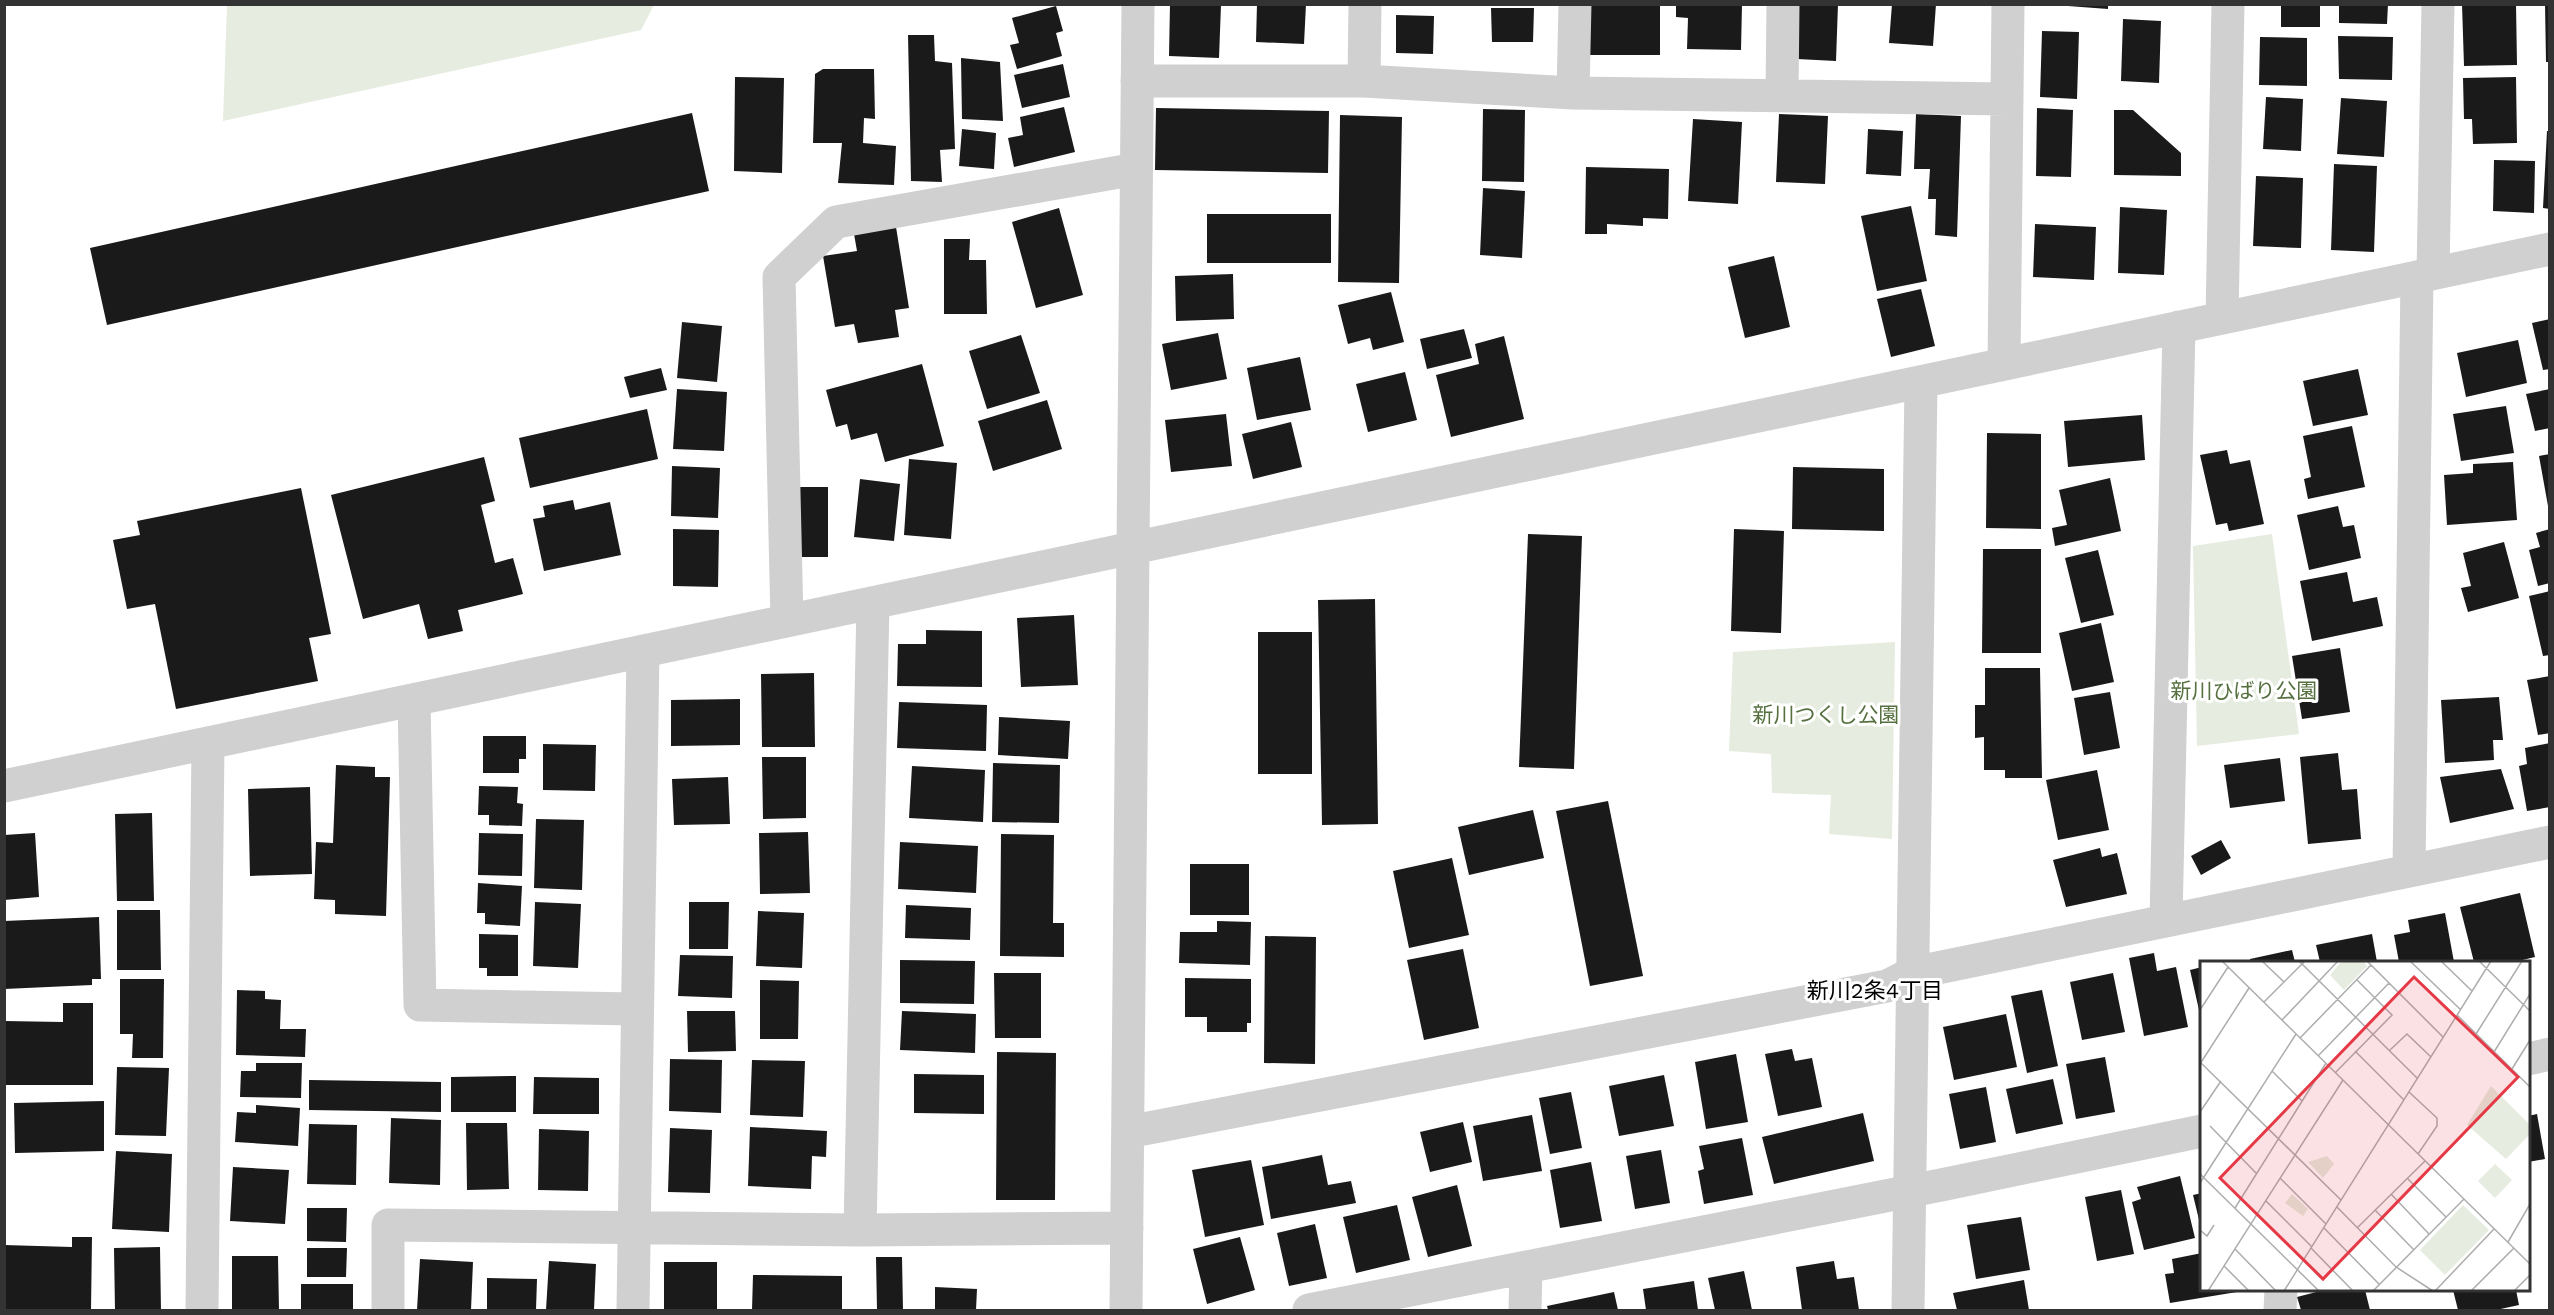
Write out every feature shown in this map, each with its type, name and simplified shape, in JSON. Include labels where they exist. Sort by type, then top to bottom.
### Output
[{"type":"street","points":[[1126,1311],[1138,4]]},
{"type":"street","points":[[1364,81],[1365,4]]},
{"type":"street","points":[[1573,93],[1575,4]]},
{"type":"street","points":[[1782,96],[1784,4]]},
{"type":"street","points":[[2004,364],[2008,4]]},
{"type":"street","points":[[2222,318],[2228,4]]},
{"type":"street","points":[[2409,870],[2425,275],[2438,4]]},
{"type":"street","points":[[1137,81],[1364,81],[1573,93],[2007,99]]},
{"type":"street","points":[[787,621],[779,277],[836,222],[1136,170]]},
{"type":"street","points":[[4,786],[2550,249]]},
{"type":"street","points":[[2166,920],[2179,327]]},
{"type":"street","points":[[1908,1311],[1921,381]]},
{"type":"street","points":[[861,1230],[873,603]]},
{"type":"street","points":[[633,1311],[643,651]]},
{"type":"street","points":[[414,700],[420,1005],[636,1009]]},
{"type":"street","points":[[202,1311],[208,743]]},
{"type":"street","points":[[1128,1132],[1887,986],[1913,973],[2550,842]]},
{"type":"street","points":[[2530,1059],[2550,1054]]},
{"type":"street","points":[[1309,1311],[2200,1131]]},
{"type":"street","points":[[388,1311],[388,1225],[861,1230],[1127,1228]]},
{"type":"street","points":[[1525,1311],[1526,1267]]},
{"type":"street","points":[[2280,1311],[2281,1291]]},
{"type":"green space","points":[[227,4],[654,5],[641,30],[223,121]]},
{"type":"green space","name":"新川ひばり公園","points":[[2272,534],[2299,734],[2197,746],[2193,546]]},
{"type":"green space","name":"新川つくし公園","points":[[1895,642],[1892,839],[1829,834],[1831,795],[1772,793],[1771,754],[1729,751],[1733,652]]},
{"type":"building","points":[[1170,4],[1221,5],[1219,58],[1169,56]]},
{"type":"building","points":[[1257,4],[1306,4],[1304,44],[1256,42]]},
{"type":"building","points":[[1589,4],[1660,4],[1660,55],[1589,55]]},
{"type":"building","points":[[1676,4],[1742,4],[1741,50],[1687,49],[1688,18],[1676,17]]},
{"type":"building","points":[[1799,4],[1838,4],[1836,61],[1797,59]]},
{"type":"building","points":[[1892,4],[1936,4],[1933,46],[1889,43]]},
{"type":"building","points":[[2068,4],[2108,4],[2108,9],[2068,6]]},
{"type":"building","points":[[2281,4],[2320,4],[2320,27],[2281,27]]},
{"type":"building","points":[[2339,4],[2388,4],[2387,24],[2339,23]]},
{"type":"building","points":[[2462,4],[2516,4],[2517,65],[2464,66]]},
{"type":"building","points":[[2545,4],[2550,4],[2550,62],[2546,62]]},
{"type":"building","points":[[1056,6],[1063,31],[1056,33],[1062,56],[1017,69],[1010,45],[1019,43],[1012,18]]},
{"type":"building","points":[[1491,8],[1534,8],[1533,42],[1492,42]]},
{"type":"building","points":[[1396,15],[1434,16],[1433,54],[1396,53]]},
{"type":"building","points":[[2123,19],[2161,21],[2159,83],[2121,81]]},
{"type":"building","points":[[2042,31],[2079,32],[2077,99],[2040,97]]},
{"type":"building","points":[[908,35],[934,35],[935,61],[952,63],[955,149],[940,150],[942,182],[911,181]]},
{"type":"building","points":[[2338,36],[2393,37],[2392,80],[2339,79]]},
{"type":"building","points":[[2260,37],[2307,38],[2307,86],[2259,85]]},
{"type":"building","points":[[961,58],[1000,62],[1003,121],[962,119]]},
{"type":"building","points":[[1063,64],[1070,97],[1022,108],[1014,75]]},
{"type":"building","points":[[823,69],[874,69],[875,119],[864,118],[863,143],[896,146],[894,185],[838,183],[842,143],[813,143],[815,74]]},
{"type":"building","points":[[735,77],[784,78],[782,173],[734,171]]},
{"type":"building","points":[[2516,77],[2517,143],[2473,144],[2472,119],[2464,119],[2463,78]]},
{"type":"building","points":[[2266,97],[2303,99],[2301,151],[2263,149]]},
{"type":"building","points":[[2341,98],[2387,101],[2384,157],[2337,154]]},
{"type":"building","points":[[1064,107],[1075,152],[1014,167],[1008,138],[1023,135],[1020,117]]},
{"type":"building","points":[[1156,108],[1329,111],[1328,173],[1155,170]]},
{"type":"building","points":[[2037,108],[2073,110],[2071,177],[2036,176]]},
{"type":"building","points":[[1483,109],[1525,110],[1524,182],[1482,181]]},
{"type":"building","points":[[2114,110],[2133,110],[2181,153],[2181,176],[2114,175]]},
{"type":"building","points":[[692,113],[709,191],[107,325],[90,248]]},
{"type":"building","points":[[1779,114],[1828,116],[1825,184],[1776,182]]},
{"type":"building","points":[[1916,114],[1961,116],[1957,237],[1935,235],[1936,199],[1928,199],[1930,169],[1914,169]]},
{"type":"building","points":[[1340,115],[1402,117],[1399,283],[1338,282]]},
{"type":"building","points":[[1693,119],[1742,122],[1738,204],[1688,201]]},
{"type":"building","points":[[962,129],[996,133],[994,169],[959,166]]},
{"type":"building","points":[[1868,129],[1903,131],[1901,176],[1866,174]]},
{"type":"building","points":[[2547,131],[2550,131],[2550,209],[2543,208]]},
{"type":"building","points":[[2494,160],[2535,161],[2534,213],[2493,211]]},
{"type":"building","points":[[2334,164],[2377,166],[2374,252],[2331,250]]},
{"type":"building","points":[[1586,167],[1669,169],[1668,219],[1643,218],[1643,226],[1607,224],[1607,234],[1585,234]]},
{"type":"building","points":[[2256,176],[2303,178],[2301,248],[2253,246]]},
{"type":"building","points":[[1483,188],[1525,191],[1522,258],[1480,255]]},
{"type":"building","points":[[1911,206],[1927,281],[1877,291],[1861,216]]},
{"type":"building","points":[[2120,207],[2167,210],[2164,275],[2118,273]]},
{"type":"building","points":[[1059,208],[1083,295],[1036,308],[1012,222]]},
{"type":"building","points":[[1207,214],[1331,214],[1331,263],[1207,263]]},
{"type":"building","points":[[2035,224],[2096,227],[2094,280],[2033,277]]},
{"type":"building","points":[[896,227],[909,308],[895,310],[899,337],[858,343],[854,324],[835,327],[823,256],[857,251],[854,234]]},
{"type":"building","points":[[944,239],[970,239],[969,260],[986,260],[987,314],[944,314]]},
{"type":"building","points":[[1774,256],[1790,327],[1745,338],[1728,267]]},
{"type":"building","points":[[1233,274],[1234,319],[1176,321],[1175,276]]},
{"type":"building","points":[[1921,289],[1935,346],[1891,357],[1877,299]]},
{"type":"building","points":[[1391,292],[1404,342],[1373,350],[1370,338],[1348,344],[1338,305]]},
{"type":"building","points":[[2550,319],[2550,369],[2543,370],[2532,323]]},
{"type":"building","points":[[682,322],[722,326],[717,382],[677,378]]},
{"type":"building","points":[[1464,329],[1472,358],[1427,369],[1420,339]]},
{"type":"building","points":[[1218,333],[1227,379],[1171,390],[1162,344]]},
{"type":"building","points":[[1021,335],[1040,393],[987,409],[969,351]]},
{"type":"building","points":[[1504,336],[1524,419],[1451,437],[1436,375],[1479,364],[1475,344]]},
{"type":"building","points":[[2518,340],[2527,383],[2466,397],[2457,353]]},
{"type":"building","points":[[1300,357],[1311,410],[1257,420],[1247,368]]},
{"type":"building","points":[[922,364],[944,446],[885,462],[877,433],[851,440],[847,424],[836,427],[826,390]]},
{"type":"building","points":[[661,368],[667,390],[630,398],[624,377]]},
{"type":"building","points":[[2358,369],[2368,415],[2313,426],[2303,381]]},
{"type":"building","points":[[1405,372],[1417,420],[1368,432],[1356,384]]},
{"type":"building","points":[[677,389],[727,392],[724,451],[673,449]]},
{"type":"building","points":[[2550,389],[2550,428],[2535,431],[2526,394]]},
{"type":"building","points":[[1047,400],[1062,449],[993,471],[978,421]]},
{"type":"building","points":[[2506,406],[2514,453],[2461,461],[2453,414]]},
{"type":"building","points":[[647,409],[658,459],[530,488],[519,438]]},
{"type":"building","points":[[1226,414],[1232,466],[1171,472],[1165,420]]},
{"type":"building","points":[[2142,415],[2145,460],[2068,467],[2064,421]]},
{"type":"building","points":[[1291,422],[1302,467],[1253,479],[1242,434]]},
{"type":"building","points":[[2352,426],[2365,487],[2308,499],[2304,479],[2311,477],[2303,436]]},
{"type":"building","points":[[1987,433],[2041,434],[2041,529],[1986,528]]},
{"type":"building","points":[[2227,450],[2230,464],[2250,460],[2264,524],[2229,531],[2227,523],[2216,525],[2200,455]]},
{"type":"building","points":[[2550,454],[2550,505],[2548,506],[2539,456]]},
{"type":"building","points":[[484,457],[495,501],[481,505],[495,563],[513,558],[523,594],[458,610],[463,631],[428,639],[419,604],[363,619],[331,495]]},
{"type":"building","points":[[909,459],[957,463],[951,539],[904,535]]},
{"type":"building","points":[[2513,462],[2517,520],[2447,525],[2444,475],[2473,473],[2473,464]]},
{"type":"building","points":[[672,466],[720,468],[718,518],[671,516]]},
{"type":"building","points":[[1793,467],[1884,469],[1884,531],[1792,529]]},
{"type":"building","points":[[2110,478],[2121,531],[2055,546],[2052,528],[2067,525],[2059,490]]},
{"type":"building","points":[[860,479],[900,484],[894,541],[854,537]]},
{"type":"building","points":[[793,487],[828,487],[828,557],[793,557]]},
{"type":"building","points":[[301,488],[331,634],[309,638],[318,681],[176,709],[155,604],[127,609],[113,540],[140,535],[137,521]]},
{"type":"building","points":[[573,500],[575,510],[610,502],[621,555],[544,571],[533,519],[545,517],[543,506]]},
{"type":"building","points":[[2338,506],[2343,527],[2354,525],[2361,558],[2309,570],[2297,515]]},
{"type":"building","points":[[673,529],[719,530],[718,587],[673,586]]},
{"type":"building","points":[[1734,529],[1784,531],[1781,633],[1731,631]]},
{"type":"building","points":[[2550,529],[2550,583],[2538,586],[2529,550],[2540,547],[2536,533]]},
{"type":"building","points":[[1528,534],[1582,536],[1574,769],[1519,767]]},
{"type":"building","points":[[2504,542],[2519,598],[2468,612],[2461,588],[2471,586],[2463,553]]},
{"type":"building","points":[[1983,549],[2041,549],[2041,653],[1982,653]]},
{"type":"building","points":[[2098,550],[2114,615],[2081,623],[2065,558]]},
{"type":"building","points":[[2347,572],[2353,602],[2377,597],[2383,626],[2312,641],[2300,581]]},
{"type":"building","points":[[2550,591],[2550,655],[2543,656],[2529,596]]},
{"type":"building","points":[[1375,599],[1378,824],[1322,825],[1318,600]]},
{"type":"building","points":[[1074,615],[1078,685],[1021,687],[1017,618]]},
{"type":"building","points":[[2101,623],[2114,682],[2072,691],[2059,633]]},
{"type":"building","points":[[926,630],[982,631],[982,687],[897,686],[898,644],[926,644]]},
{"type":"building","points":[[1258,632],[1312,632],[1312,774],[1258,774]]},
{"type":"building","points":[[2340,648],[2350,712],[2302,719],[2292,656]]},
{"type":"building","points":[[1985,668],[2040,668],[2042,778],[2005,778],[2005,770],[1984,770],[1984,737],[1975,738],[1975,705],[1985,705]]},
{"type":"building","points":[[814,673],[815,747],[762,747],[761,674]]},
{"type":"building","points":[[2550,676],[2550,733],[2538,735],[2527,680]]},
{"type":"building","points":[[2110,692],[2120,748],[2084,755],[2074,698]]},
{"type":"building","points":[[2499,697],[2503,740],[2493,740],[2494,760],[2445,763],[2441,700]]},
{"type":"building","points":[[740,699],[740,745],[671,746],[671,700]]},
{"type":"building","points":[[899,702],[987,705],[986,751],[897,748]]},
{"type":"building","points":[[999,717],[1070,721],[1068,759],[998,755]]},
{"type":"building","points":[[483,736],[526,736],[526,759],[519,759],[519,773],[483,773]]},
{"type":"building","points":[[2550,743],[2550,807],[2527,811],[2519,766],[2527,764],[2525,748]]},
{"type":"building","points":[[543,744],[596,745],[595,791],[543,790]]},
{"type":"building","points":[[2338,753],[2342,790],[2357,789],[2361,839],[2308,844],[2300,757]]},
{"type":"building","points":[[762,757],[806,757],[806,818],[763,819]]},
{"type":"building","points":[[2280,758],[2285,801],[2230,808],[2224,765]]},
{"type":"building","points":[[993,763],[1060,765],[1059,823],[992,822]]},
{"type":"building","points":[[336,765],[375,767],[375,777],[390,777],[386,916],[335,914],[335,900],[314,899],[316,842],[333,843]]},
{"type":"building","points":[[912,766],[985,770],[983,822],[909,818]]},
{"type":"building","points":[[2501,769],[2514,809],[2450,823],[2440,777]]},
{"type":"building","points":[[2097,770],[2109,830],[2058,840],[2046,780]]},
{"type":"building","points":[[728,777],[730,824],[674,825],[672,779]]},
{"type":"building","points":[[479,786],[518,787],[517,803],[523,804],[522,826],[489,825],[489,815],[478,815]]},
{"type":"building","points":[[310,787],[312,874],[250,876],[248,789]]},
{"type":"building","points":[[1608,801],[1643,976],[1590,986],[1556,811]]},
{"type":"building","points":[[1533,810],[1544,858],[1469,875],[1458,827]]},
{"type":"building","points":[[152,813],[154,901],[117,901],[115,814]]},
{"type":"building","points":[[536,819],[584,820],[582,890],[534,888]]},
{"type":"building","points":[[808,832],[810,893],[760,894],[759,833]]},
{"type":"building","points":[[35,833],[39,897],[4,900],[4,835]]},
{"type":"building","points":[[479,833],[523,834],[522,876],[478,875]]},
{"type":"building","points":[[1001,834],[1054,835],[1053,923],[1064,923],[1064,957],[1000,956]]},
{"type":"building","points":[[2221,840],[2231,858],[2201,875],[2191,856]]},
{"type":"building","points":[[900,842],[978,846],[976,893],[898,889]]},
{"type":"building","points":[[2100,848],[2102,857],[2117,853],[2127,894],[2066,907],[2053,860]]},
{"type":"building","points":[[1452,858],[1469,935],[1409,948],[1393,871]]},
{"type":"building","points":[[1190,864],[1249,864],[1249,915],[1190,915]]},
{"type":"building","points":[[478,883],[522,886],[520,926],[485,924],[485,913],[477,913]]},
{"type":"building","points":[[2520,893],[2535,957],[2518,961],[2474,961],[2460,907]]},
{"type":"building","points":[[535,902],[581,904],[578,968],[533,966]]},
{"type":"building","points":[[689,902],[729,902],[728,949],[689,949]]},
{"type":"building","points":[[906,905],[971,908],[970,940],[905,938]]},
{"type":"building","points":[[117,910],[160,910],[161,970],[117,970]]},
{"type":"building","points":[[758,911],[804,913],[802,968],[756,966]]},
{"type":"building","points":[[2445,913],[2454,961],[2399,961],[2394,935],[2410,932],[2408,920]]},
{"type":"building","points":[[99,917],[101,979],[92,979],[92,985],[4,989],[4,921]]},
{"type":"building","points":[[1217,921],[1251,922],[1250,965],[1179,963],[1180,932],[1217,932]]},
{"type":"building","points":[[479,934],[518,935],[518,976],[487,976],[487,968],[479,968]]},
{"type":"building","points":[[2372,934],[2377,961],[2320,961],[2316,945]]},
{"type":"building","points":[[1265,936],[1316,937],[1315,1064],[1264,1063]]},
{"type":"building","points":[[1463,949],[1479,1028],[1424,1040],[1407,960]]},
{"type":"building","points":[[2292,950],[2295,961],[2250,961],[2250,959]]},
{"type":"building","points":[[2154,953],[2157,971],[2176,967],[2188,1027],[2144,1036],[2129,958]]},
{"type":"building","points":[[680,955],[733,956],[732,998],[678,996]]},
{"type":"building","points":[[900,960],[975,961],[974,1004],[900,1003]]},
{"type":"building","points":[[2200,968],[2200,1015],[2190,970]]},
{"type":"building","points":[[994,973],[1041,973],[1041,1038],[995,1038]]},
{"type":"building","points":[[2113,973],[2125,1032],[2082,1040],[2070,982]]},
{"type":"building","points":[[1185,978],[1251,979],[1251,1023],[1247,1023],[1247,1032],[1207,1032],[1207,1017],[1185,1017]]},
{"type":"building","points":[[120,979],[164,979],[163,1058],[132,1058],[133,1034],[120,1034]]},
{"type":"building","points":[[760,980],[799,981],[798,1039],[760,1039]]},
{"type":"building","points":[[237,990],[265,991],[265,999],[281,1000],[280,1029],[306,1029],[305,1057],[236,1055]]},
{"type":"building","points":[[2042,990],[2058,1066],[2027,1073],[2011,996]]},
{"type":"building","points":[[63,1003],[93,1003],[93,1085],[4,1085],[4,1021],[63,1022]]},
{"type":"building","points":[[687,1011],[735,1011],[736,1051],[688,1052]]},
{"type":"building","points":[[902,1011],[976,1014],[975,1053],[900,1050]]},
{"type":"building","points":[[2006,1014],[2017,1067],[1954,1080],[1943,1027]]},
{"type":"building","points":[[1792,1049],[1795,1061],[1812,1058],[1822,1107],[1778,1116],[1765,1054]]},
{"type":"building","points":[[997,1052],[1056,1053],[1055,1200],[996,1200]]},
{"type":"building","points":[[1736,1054],[1748,1122],[1706,1129],[1695,1062]]},
{"type":"building","points":[[2105,1057],[2115,1112],[2076,1119],[2066,1064]]},
{"type":"building","points":[[670,1059],[722,1060],[721,1113],[669,1111]]},
{"type":"building","points":[[752,1060],[805,1061],[803,1117],[750,1115]]},
{"type":"building","points":[[256,1063],[302,1063],[301,1098],[240,1097],[241,1071],[256,1071]]},
{"type":"building","points":[[117,1067],[169,1068],[166,1136],[115,1135]]},
{"type":"building","points":[[914,1074],[984,1075],[984,1114],[914,1113]]},
{"type":"building","points":[[1664,1075],[1674,1126],[1619,1136],[1609,1086]]},
{"type":"building","points":[[516,1076],[516,1112],[451,1112],[451,1077]]},
{"type":"building","points":[[534,1077],[599,1078],[599,1114],[533,1114]]},
{"type":"building","points":[[2053,1079],[2063,1124],[2016,1134],[2006,1089]]},
{"type":"building","points":[[309,1080],[441,1082],[441,1112],[309,1110]]},
{"type":"building","points":[[1986,1087],[1996,1142],[1960,1149],[1949,1094]]},
{"type":"building","points":[[1571,1092],[1582,1148],[1550,1154],[1539,1098]]},
{"type":"building","points":[[104,1101],[104,1151],[15,1153],[14,1103]]},
{"type":"building","points":[[256,1105],[300,1108],[298,1146],[235,1142],[237,1112],[256,1113]]},
{"type":"building","points":[[1863,1113],[1874,1161],[1774,1184],[1762,1137]]},
{"type":"building","points":[[2537,1114],[2545,1159],[2530,1162],[2530,1116]]},
{"type":"building","points":[[1532,1115],[1542,1171],[1483,1181],[1473,1126]]},
{"type":"building","points":[[391,1118],[441,1120],[440,1185],[389,1183]]},
{"type":"building","points":[[1463,1122],[1472,1162],[1430,1172],[1420,1132]]},
{"type":"building","points":[[466,1123],[507,1123],[509,1189],[467,1190]]},
{"type":"building","points":[[309,1124],[357,1125],[356,1185],[307,1184]]},
{"type":"building","points":[[750,1127],[827,1131],[826,1157],[812,1156],[811,1189],[748,1186]]},
{"type":"building","points":[[670,1128],[712,1130],[710,1193],[668,1192]]},
{"type":"building","points":[[539,1129],[589,1131],[588,1191],[538,1190]]},
{"type":"building","points":[[1742,1138],[1753,1195],[1704,1204],[1698,1171],[1704,1169],[1699,1146]]},
{"type":"building","points":[[1661,1150],[1670,1203],[1635,1209],[1626,1156]]},
{"type":"building","points":[[116,1151],[172,1154],[169,1232],[112,1229]]},
{"type":"building","points":[[1322,1155],[1328,1185],[1351,1181],[1356,1203],[1271,1219],[1262,1167]]},
{"type":"building","points":[[1251,1160],[1264,1225],[1205,1237],[1192,1170]]},
{"type":"building","points":[[1591,1162],[1602,1221],[1560,1228],[1550,1170]]},
{"type":"building","points":[[233,1167],[289,1170],[285,1224],[230,1221]]},
{"type":"building","points":[[2180,1176],[2195,1238],[2144,1250],[2132,1202],[2141,1199],[2137,1187]]},
{"type":"building","points":[[1457,1185],[1472,1246],[1428,1257],[1412,1197]]},
{"type":"building","points":[[2121,1190],[2134,1254],[2097,1261],[2085,1197]]},
{"type":"building","points":[[2200,1193],[2200,1224],[2193,1195]]},
{"type":"building","points":[[1397,1205],[1410,1260],[1356,1273],[1343,1217]]},
{"type":"building","points":[[307,1208],[347,1208],[346,1242],[307,1241]]},
{"type":"building","points":[[2021,1217],[2030,1270],[1976,1279],[1967,1225]]},
{"type":"building","points":[[1315,1224],[1327,1278],[1289,1286],[1277,1233]]},
{"type":"building","points":[[72,1237],[92,1237],[91,1310],[4,1310],[4,1245],[72,1247]]},
{"type":"building","points":[[1240,1237],[1255,1290],[1207,1304],[1193,1249]]},
{"type":"building","points":[[160,1247],[161,1310],[115,1310],[114,1248]]},
{"type":"building","points":[[307,1248],[347,1248],[346,1277],[307,1277]]},
{"type":"building","points":[[2200,1253],[2200,1291],[2243,1291],[2170,1303],[2165,1274],[2174,1273],[2172,1259]]},
{"type":"building","points":[[232,1256],[278,1256],[279,1310],[232,1310]]},
{"type":"building","points":[[876,1257],[902,1257],[903,1310],[877,1310]]},
{"type":"building","points":[[420,1259],[473,1262],[471,1310],[417,1310]]},
{"type":"building","points":[[549,1261],[596,1264],[594,1310],[546,1310]]},
{"type":"building","points":[[1834,1261],[1837,1279],[1854,1277],[1859,1310],[1802,1310],[1796,1267]]},
{"type":"building","points":[[664,1262],[717,1262],[717,1310],[664,1310]]},
{"type":"building","points":[[1744,1271],[1752,1310],[1715,1310],[1708,1278]]},
{"type":"building","points":[[753,1275],[842,1276],[842,1310],[752,1310]]},
{"type":"building","points":[[487,1278],[537,1279],[536,1310],[487,1310]]},
{"type":"building","points":[[2024,1280],[2029,1310],[1957,1310],[1953,1293]]},
{"type":"building","points":[[1694,1281],[1698,1310],[1646,1310],[1643,1289]]},
{"type":"building","points":[[301,1284],[353,1284],[353,1310],[301,1310]]},
{"type":"building","points":[[935,1287],[977,1289],[976,1310],[935,1310]]},
{"type":"building","points":[[2320,1291],[2365,1291],[2370,1310],[2301,1310],[2297,1297]]},
{"type":"building","points":[[2453,1291],[2516,1291],[2519,1305],[2496,1310],[2458,1310]]},
{"type":"building","points":[[1614,1292],[1618,1310],[1548,1310],[1547,1306]]},
{"type":"district","name":"新川2条4丁目","points":[[1875,990]]}]
